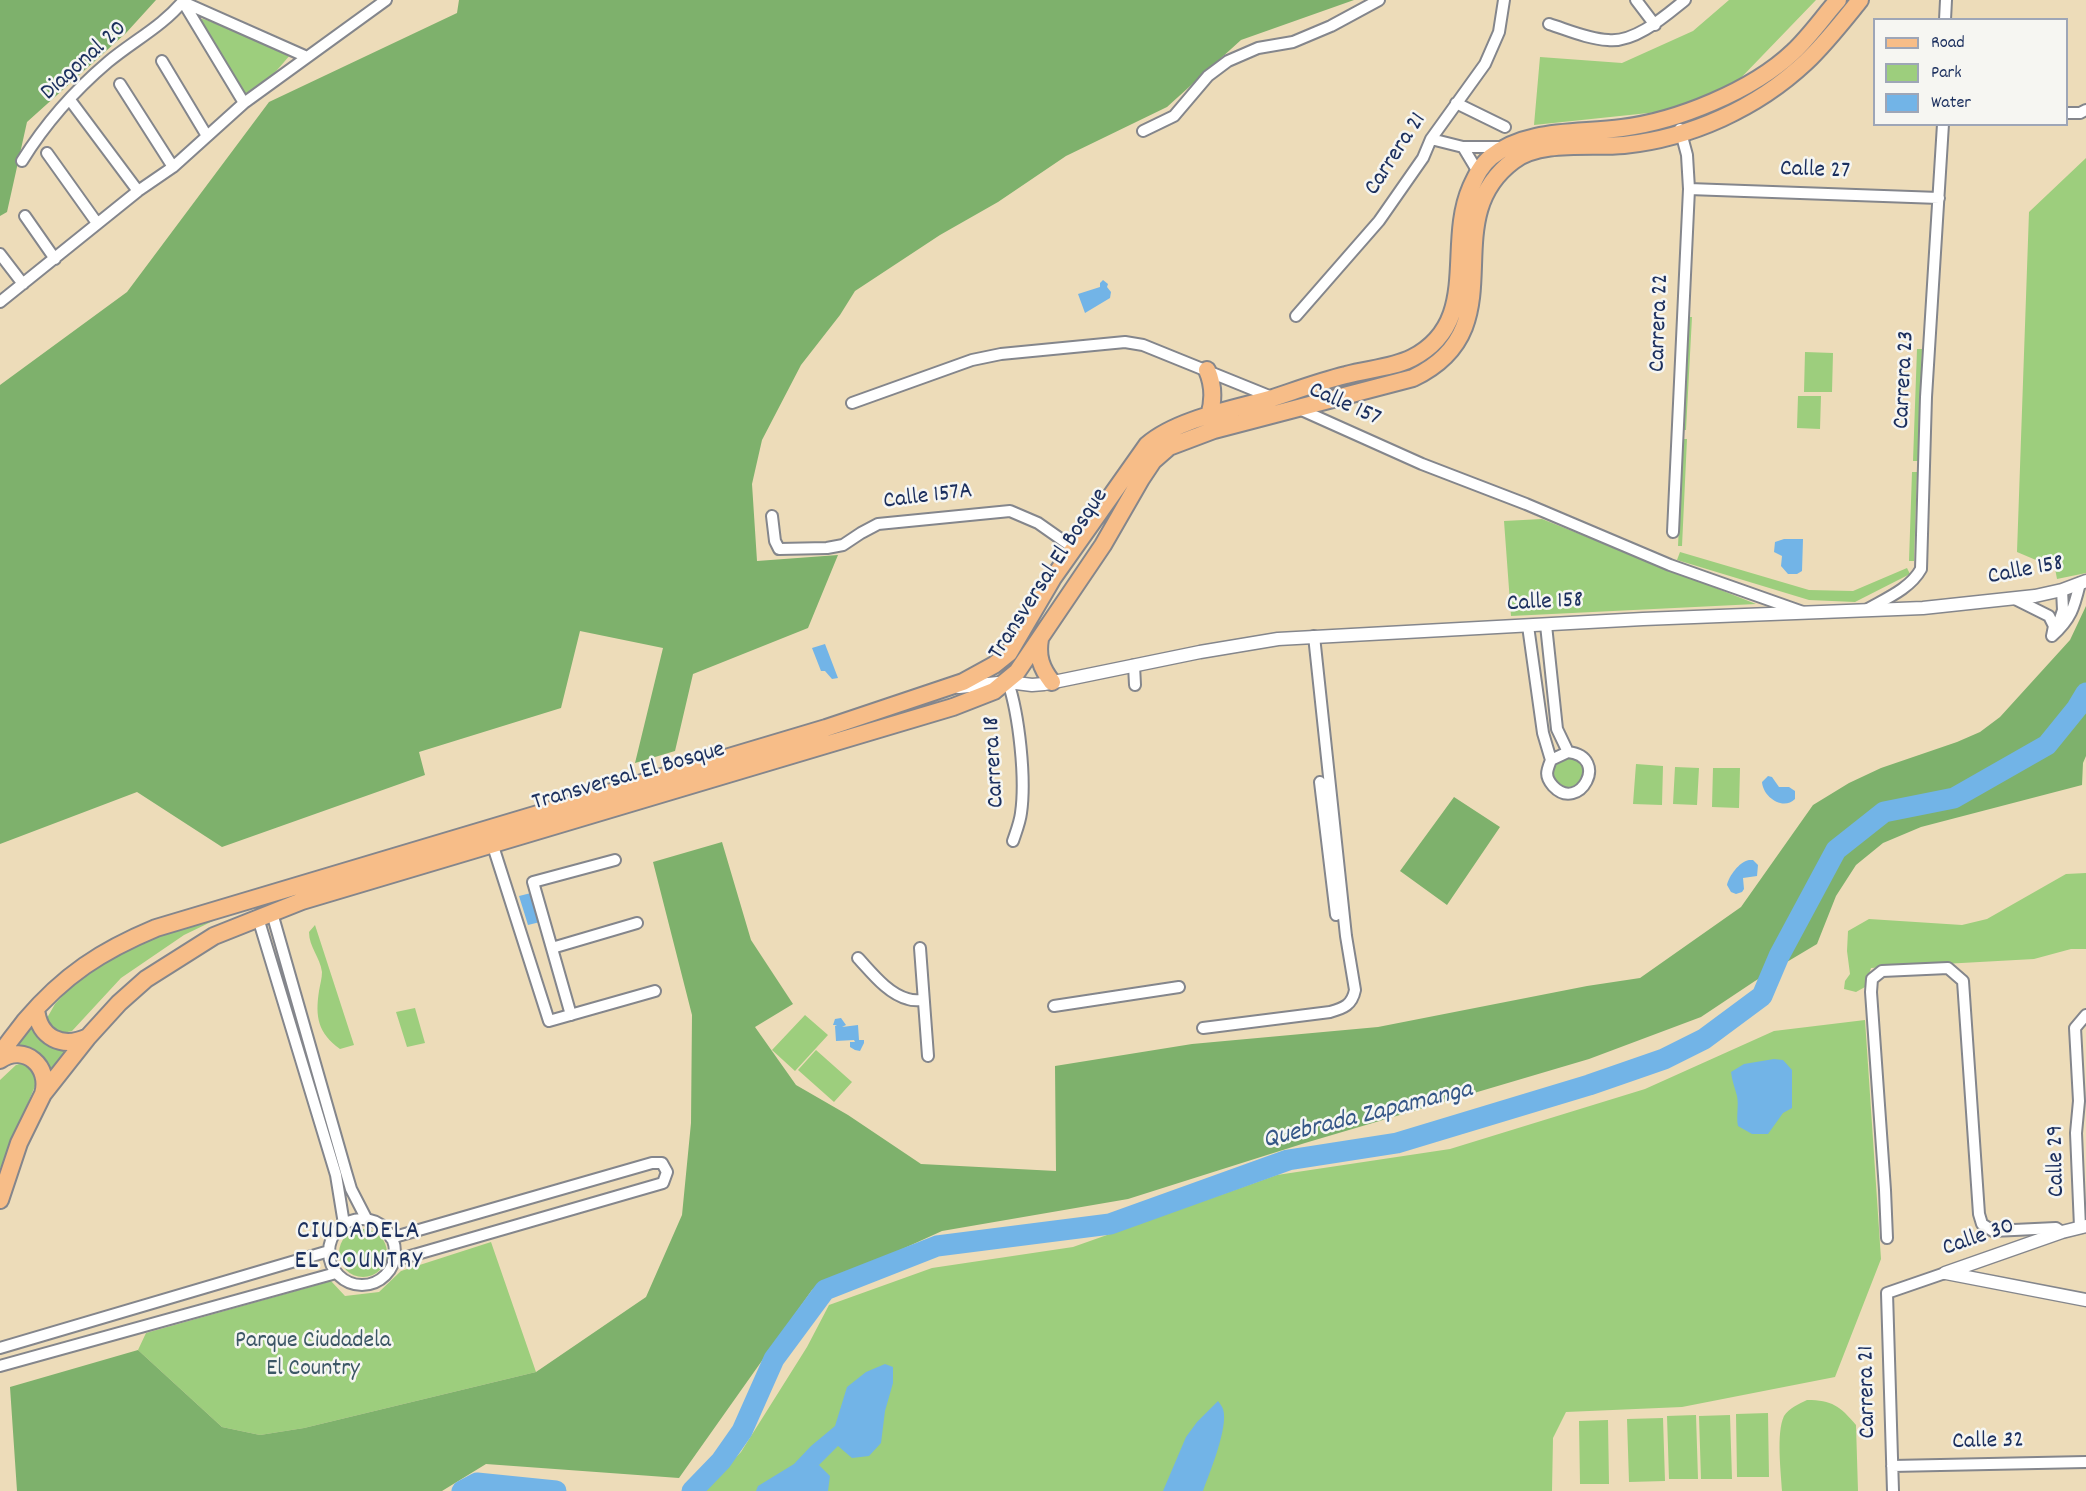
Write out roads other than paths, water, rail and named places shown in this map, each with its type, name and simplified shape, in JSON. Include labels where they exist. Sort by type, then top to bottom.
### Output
[{"type":"main road","name":"Transversal El Bosque","points":[[0,1055],[59,984],[89,961],[122,942],[156,927],[815,731],[963,682],[994,665],[1009,652],[1053,578],[1147,446],[1159,435],[1209,416],[1345,375],[1397,364],[1431,346],[1440,337],[1447,328],[1455,306],[1460,231],[1468,194],[1478,172],[1489,159],[1505,147],[1536,137],[1652,124],[1677,117],[1733,92],[1773,69],[1794,51],[1838,0]]},
{"type":"main road","name":"Transversal El Bosque","points":[[0,1200],[19,1143],[43,1094],[88,1037],[119,1003],[146,979],[213,936],[302,901],[953,707],[979,698],[1008,681],[1025,662],[1103,545],[1140,479],[1169,447],[1198,435],[1413,378],[1430,370],[1453,349],[1465,327],[1469,311],[1474,266],[1474,226],[1479,206],[1494,179],[1512,161],[1545,149],[1645,142],[1681,134],[1736,111],[1789,78],[1808,60],[1860,0]]},
{"type":"main road","points":[[1207,370],[1213,389],[1209,416]]},
{"type":"main road","points":[[1040,637],[1038,649],[1040,661],[1044,672],[1052,682]]},
{"type":"main road","points":[[36,1009],[40,1026],[53,1039],[71,1043],[88,1037]]},
{"type":"main road","points":[[0,1060],[18,1054],[33,1059],[39,1064],[45,1078],[43,1094]]},
{"type":"street","points":[[0,302],[138,191],[173,167],[244,103],[386,0]]},
{"type":"street","points":[[1143,131],[1174,116],[1208,76],[1228,61],[1258,48],[1293,42],[1331,26],[1379,0]]},
{"type":"street","name":"Carrera 21","points":[[1296,316],[1379,221],[1423,158],[1431,139],[1485,63],[1499,32],[1504,0]]},
{"type":"street","points":[[1636,0],[1654,25]]},
{"type":"street","points":[[1549,24],[1610,41],[1628,37],[1654,25],[1685,0]]},
{"type":"street","points":[[1945,18],[1946,0]]},
{"type":"street","points":[[183,1],[307,57]]},
{"type":"street","points":[[183,1],[244,103]]},
{"type":"street","name":"Diagonal 20","points":[[22,160],[37,136],[108,62],[146,35],[183,1]]},
{"type":"street","points":[[162,61],[207,136]]},
{"type":"street","points":[[120,84],[173,167]]},
{"type":"street","points":[[70,100],[138,191]]},
{"type":"street","points":[[1456,103],[1505,128]]},
{"type":"street","points":[[2068,113],[2083,111]]},
{"type":"street","name":"Carrera 22","points":[[1673,532],[1689,189],[1687,154],[1677,117]]},
{"type":"street","name":"Carrera 23","points":[[1866,610],[1909,584],[1921,569],[1926,397],[1943,126]]},
{"type":"street","points":[[1431,139],[1463,147],[1505,147]]},
{"type":"street","points":[[1463,147],[1478,172]]},
{"type":"street","points":[[47,153],[97,223]]},
{"type":"street","name":"Calle 27","points":[[1689,189],[1939,198]]},
{"type":"street","points":[[25,216],[55,259]]},
{"type":"street","points":[[0,254],[23,284]]},
{"type":"street","name":"Calle 157","points":[[852,403],[972,360],[1000,354],[1125,342],[1143,345],[1273,398],[1422,464],[1526,504],[1670,565],[1809,614]]},
{"type":"street","name":"Calle 157A","points":[[772,516],[774,541],[779,549],[827,548],[843,545],[861,532],[878,524],[1010,511],[1038,523],[1075,549]]},
{"type":"street","points":[[2052,636],[2073,612],[2083,582]]},
{"type":"street","name":"Calle 158","points":[[946,688],[1008,681],[1032,686],[1258,642],[1314,636],[1923,608],[2014,599],[2062,590],[2083,582]]},
{"type":"street","points":[[2052,636],[2061,619],[2062,590]]},
{"type":"street","points":[[2014,599],[2049,616],[2054,626],[2052,636]]},
{"type":"street","points":[[1546,625],[1557,729],[1568,752]]},
{"type":"street","points":[[1528,626],[1543,733],[1551,760],[1546,777],[1552,785],[1563,792],[1576,792],[1586,784],[1588,765],[1580,756],[1568,752],[1551,760]]},
{"type":"street","points":[[1314,636],[1337,915]]},
{"type":"street","points":[[1008,681],[1006,667],[1009,652]]},
{"type":"street","points":[[1134,665],[1136,685]]},
{"type":"street","name":"Carrera 18","points":[[1008,681],[1014,701],[1014,741],[1023,790],[1021,815],[1013,841]]},
{"type":"street","points":[[1203,1028],[1317,1014],[1341,1009],[1351,1003],[1355,990],[1337,915],[1320,782]]},
{"type":"street","points":[[492,843],[549,1021],[655,991]]},
{"type":"street","points":[[571,1015],[533,882],[615,860]]},
{"type":"street","points":[[265,916],[351,1189],[367,1220]]},
{"type":"street","points":[[265,916],[336,1175],[344,1224]]},
{"type":"street","points":[[552,948],[637,923]]},
{"type":"street","points":[[920,948],[928,1056]]},
{"type":"street","points":[[858,958],[892,990],[909,1000],[923,1000]]},
{"type":"street","points":[[1887,1238],[1872,979],[1882,971],[1948,968],[1963,981],[1979,1214],[1982,1224],[1993,1231],[2056,1228],[2062,1232]]},
{"type":"street","points":[[1054,1006],[1179,987]]},
{"type":"street","name":"Calle 29","points":[[2083,1227],[2076,1132],[2083,1101],[2075,1028],[2085,1017]]},
{"type":"street","points":[[392,1238],[652,1163],[662,1163],[667,1172],[663,1183],[393,1261]]},
{"type":"street","points":[[367,1220],[381,1226],[392,1238],[395,1253],[385,1275],[372,1283],[357,1284],[349,1282],[336,1273],[329,1251],[333,1236],[344,1224],[367,1220]]},
{"type":"street","name":"Calle 30","points":[[1887,1293],[2062,1232],[2083,1227]]},
{"type":"street","points":[[0,1348],[329,1251]]},
{"type":"street","points":[[0,1366],[336,1273]]},
{"type":"street","points":[[1945,1273],[2086,1300]]},
{"type":"street","name":"Carrera 21","points":[[1887,1293],[1893,1491]]},
{"type":"street","name":"Calle 32","points":[[1892,1466],[2086,1462]]},
{"type":"water","points":[[1103,280],[1108,284],[1107,287],[1111,292],[1110,298],[1085,313],[1078,294],[1100,287]]},
{"type":"water","points":[[1784,539],[1803,539],[1802,571],[1797,574],[1788,574],[1781,566],[1782,556],[1774,552],[1775,542]]},
{"type":"water","points":[[825,644],[838,678],[832,679],[825,671],[821,671],[812,648]]},
{"type":"water","points":[[1768,776],[1772,777],[1779,787],[1789,787],[1795,791],[1795,799],[1785,804],[1774,801],[1763,788],[1762,782]]},
{"type":"water","points":[[1753,860],[1758,865],[1757,876],[1743,878],[1742,892],[1736,894],[1731,892],[1727,885],[1730,878],[1738,866]]},
{"type":"water","points":[[531,893],[540,922],[528,925],[519,896]]},
{"type":"water","points":[[841,1018],[846,1025],[842,1027],[858,1025],[859,1040],[864,1040],[860,1051],[850,1047],[850,1042],[855,1042],[854,1040],[836,1041],[835,1026],[837,1025],[833,1025],[835,1019]]},
{"type":"water","points":[[1774,1059],[1783,1060],[1792,1070],[1792,1108],[1783,1113],[1768,1134],[1752,1134],[1738,1126],[1738,1099],[1731,1072],[1744,1064]]},
{"type":"water","points":[[885,1364],[893,1367],[893,1383],[885,1411],[881,1443],[869,1456],[852,1458],[838,1446],[819,1465],[830,1476],[828,1491],[756,1491],[758,1486],[794,1464],[835,1426],[847,1387],[866,1372]]},
{"type":"water","points":[[1218,1401],[1223,1409],[1223,1427],[1218,1450],[1203,1491],[1163,1491],[1186,1437]]},
{"type":"waterway","name":"Quebrada Zapamanga","points":[[692,1491],[721,1461],[742,1431],[774,1359],[825,1290],[937,1246],[1110,1224],[1288,1160],[1397,1143],[1589,1085],[1664,1059],[1704,1039],[1762,996],[1779,956],[1836,850],[1884,812],[1954,798],[2047,745],[2077,708],[2086,693]]},
{"type":"waterway","name":"Quebrada Zapamanga","points":[[462,1491],[477,1483],[556,1491]]},
{"type":"district","name":"CIUDADELA EL COUNTRY","points":[[359,1248]]},
{"type":"park label","name":"Parque Ciudadela El Country","points":[[313,1357]]}]
